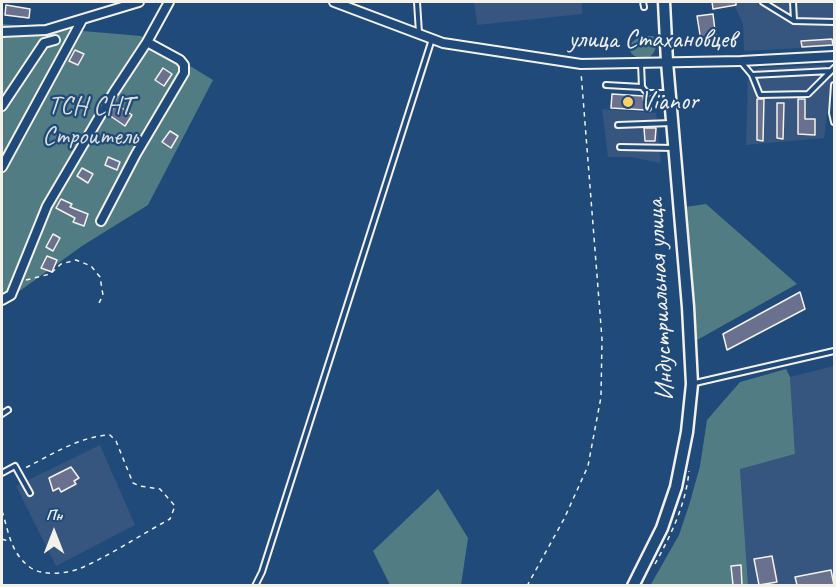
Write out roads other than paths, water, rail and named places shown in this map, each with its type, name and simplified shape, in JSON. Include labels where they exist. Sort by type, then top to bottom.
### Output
[{"type":"main road","name":"Индустриальная улица","points":[[633,585],[662,528],[676,487],[687,432],[692,384],[664,2]]},
{"type":"street","points":[[2,32],[46,30],[139,2]]},
{"type":"street","points":[[2,300],[11,295],[47,206],[169,2]]},
{"type":"street","name":"улица Стахановцев","points":[[334,2],[443,43],[581,64],[741,62],[834,56]]},
{"type":"street","points":[[2,167],[82,20]]},
{"type":"street","points":[[2,106],[44,43],[55,40]]},
{"type":"street","points":[[101,221],[136,154],[184,73],[184,65],[180,60],[147,42]]},
{"type":"lane","points":[[417,2],[419,34]]},
{"type":"lane","points":[[644,2],[644,7]]},
{"type":"lane","points":[[763,2],[794,21],[834,22]]},
{"type":"lane","points":[[793,2],[794,21]]},
{"type":"lane","points":[[255,585],[262,572],[432,39]]},
{"type":"lane","points":[[741,62],[752,75],[760,95],[808,94],[833,69]]},
{"type":"lane","points":[[641,63],[642,87],[647,93],[648,108]]},
{"type":"lane","points":[[752,75],[833,69]]},
{"type":"lane","points":[[834,85],[832,113],[834,122]]},
{"type":"lane","points":[[606,86],[642,87]]},
{"type":"lane","points":[[647,93],[669,93]]},
{"type":"lane","points":[[618,125],[672,123]]},
{"type":"lane","points":[[620,147],[674,148]]},
{"type":"lane","points":[[692,384],[834,351]]},
{"type":"lane","points":[[2,414],[8,410]]},
{"type":"lane","points":[[2,473],[15,466],[30,493]]},
{"type":"place","name":"Vianor","points":[[628,102]]},
{"type":"park label","name":"ТСН СНТ Строитель","points":[[90,122]]}]
